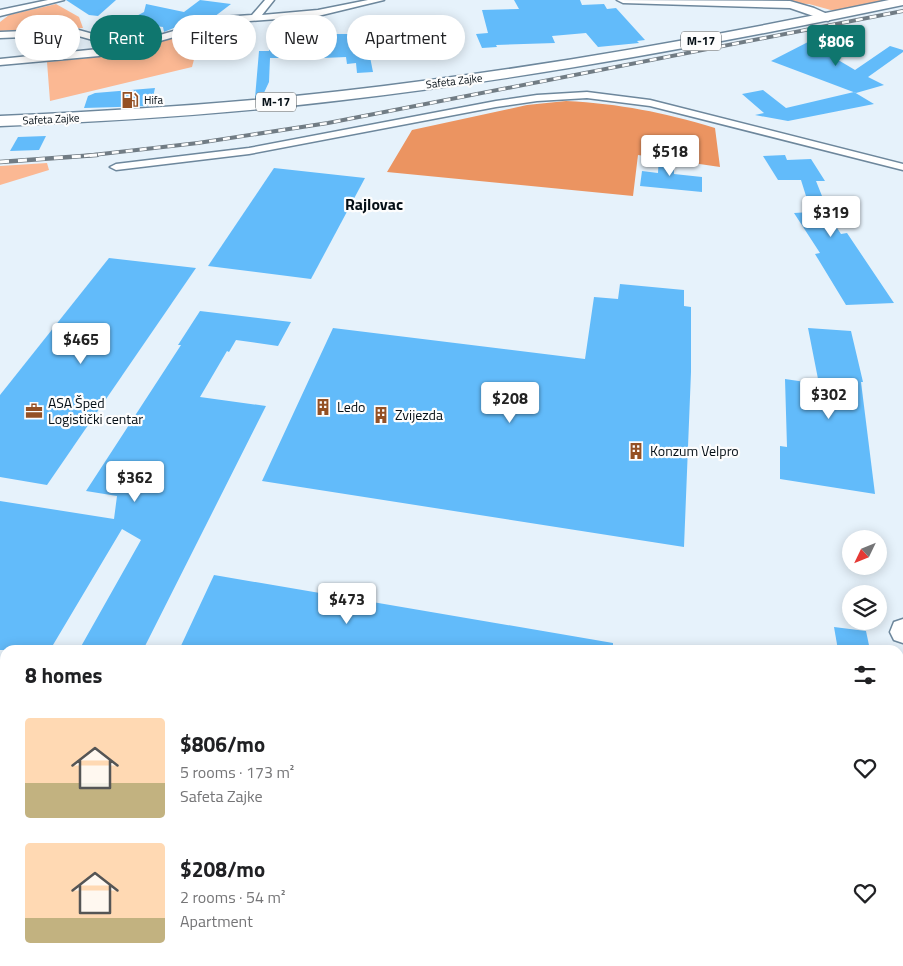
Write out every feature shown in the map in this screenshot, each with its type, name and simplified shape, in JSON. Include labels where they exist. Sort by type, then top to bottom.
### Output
[{"type":"main road","name":"Safeta Zajke","points":[[0,121],[218,108],[481,78],[593,60],[828,17],[903,1]]},
{"type":"street","points":[[0,13],[60,0]]},
{"type":"street","points":[[256,15],[270,0]]},
{"type":"street","points":[[256,17],[300,14],[380,0]]},
{"type":"street","points":[[623,0],[790,5],[828,17]]},
{"type":"street","points":[[0,35],[75,32],[90,36]]},
{"type":"street","points":[[0,62],[90,53]]},
{"type":"street","points":[[116,167],[249,151],[496,104],[580,95],[650,103],[903,167]]},
{"type":"shaded area","points":[[689,0],[890,0],[838,12],[809,4]]},
{"type":"shaded area","points":[[56,4],[75,15],[15,15],[15,30],[0,31],[0,22],[9,15]]},
{"type":"shaded area","points":[[172,34],[172,60],[194,60],[192,67],[50,101],[47,62],[90,58],[90,60],[162,60],[162,36]]},
{"type":"shaded area","points":[[566,101],[605,104],[641,110],[677,117],[715,128],[720,167],[638,155],[633,196],[387,172],[412,130],[527,105]]},
{"type":"shaded area","points":[[47,163],[49,170],[0,185],[0,166]]},
{"type":"building","points":[[66,0],[116,0],[99,15],[89,15]]},
{"type":"building","points":[[200,0],[231,4],[217,15],[172,15],[172,29],[164,32],[162,15],[138,15],[144,12],[146,4],[184,12]]},
{"type":"building","points":[[514,0],[580,0],[582,5],[604,4],[607,9],[616,8],[645,40],[637,41],[639,43],[598,47],[586,33],[552,36],[555,43],[496,45],[497,47],[482,48],[476,34],[488,33],[482,10],[519,9]]},
{"type":"building","points":[[337,34],[347,34],[347,60],[371,60],[373,72],[357,73],[356,63],[347,64],[346,57],[337,57]]},
{"type":"building","points":[[808,42],[855,70],[890,46],[903,50],[903,52],[868,77],[884,85],[856,93],[771,61]]},
{"type":"building","points":[[259,51],[266,51],[266,60],[270,60],[269,82],[262,97],[255,98]]},
{"type":"building","points":[[155,88],[151,106],[84,108],[88,96],[95,93]]},
{"type":"building","points":[[763,90],[786,108],[854,92],[874,104],[788,121],[755,115],[764,113],[742,94]]},
{"type":"building","points":[[46,136],[39,150],[10,151],[18,137]]},
{"type":"building","points":[[659,154],[674,155],[674,174],[702,177],[702,192],[640,186],[642,171],[658,173]]},
{"type":"building","points":[[785,155],[787,160],[811,159],[825,181],[816,181],[824,201],[820,202],[841,234],[847,233],[894,303],[846,305],[815,254],[820,253],[794,213],[811,212],[801,180],[778,180],[763,156]]},
{"type":"building","points":[[274,168],[365,178],[311,279],[208,266]]},
{"type":"building","points":[[109,258],[196,268],[47,485],[0,477],[0,395]]},
{"type":"building","points":[[620,284],[684,290],[684,306],[691,307],[691,372],[684,547],[262,481],[333,328],[585,359],[594,297],[618,299]]},
{"type":"building","points":[[200,311],[291,322],[278,346],[236,340],[229,352],[227,351],[200,397],[266,406],[146,645],[82,645],[141,540],[122,529],[53,645],[0,645],[0,501],[114,519],[117,496],[86,491],[181,345],[178,345]]},
{"type":"building","points":[[808,328],[851,331],[863,382],[861,382],[875,494],[780,479],[780,446],[787,447],[785,379],[819,384]]},
{"type":"building","points":[[214,575],[613,643],[613,645],[181,645]]},
{"type":"building","points":[[834,627],[842,628],[842,630],[866,631],[869,645],[837,645]]},
{"type":"railway","points":[[85,156],[198,143],[328,123],[903,11]]},
{"type":"railway","points":[[85,156],[97,155]]},
{"type":"railway","points":[[0,162],[85,156]]},
{"type":"place","name":"Hifa","points":[[130,100]]},
{"type":"place","name":"Ledo","points":[[323,407]]},
{"type":"place","name":"ASA Šped Logistički centar","points":[[34,411]]},
{"type":"place","name":"Zvijezda","points":[[381,415]]},
{"type":"place","name":"Konzum Velpro","points":[[636,451]]},
{"type":"district","name":"Rajlovac","points":[[374,204]]}]
